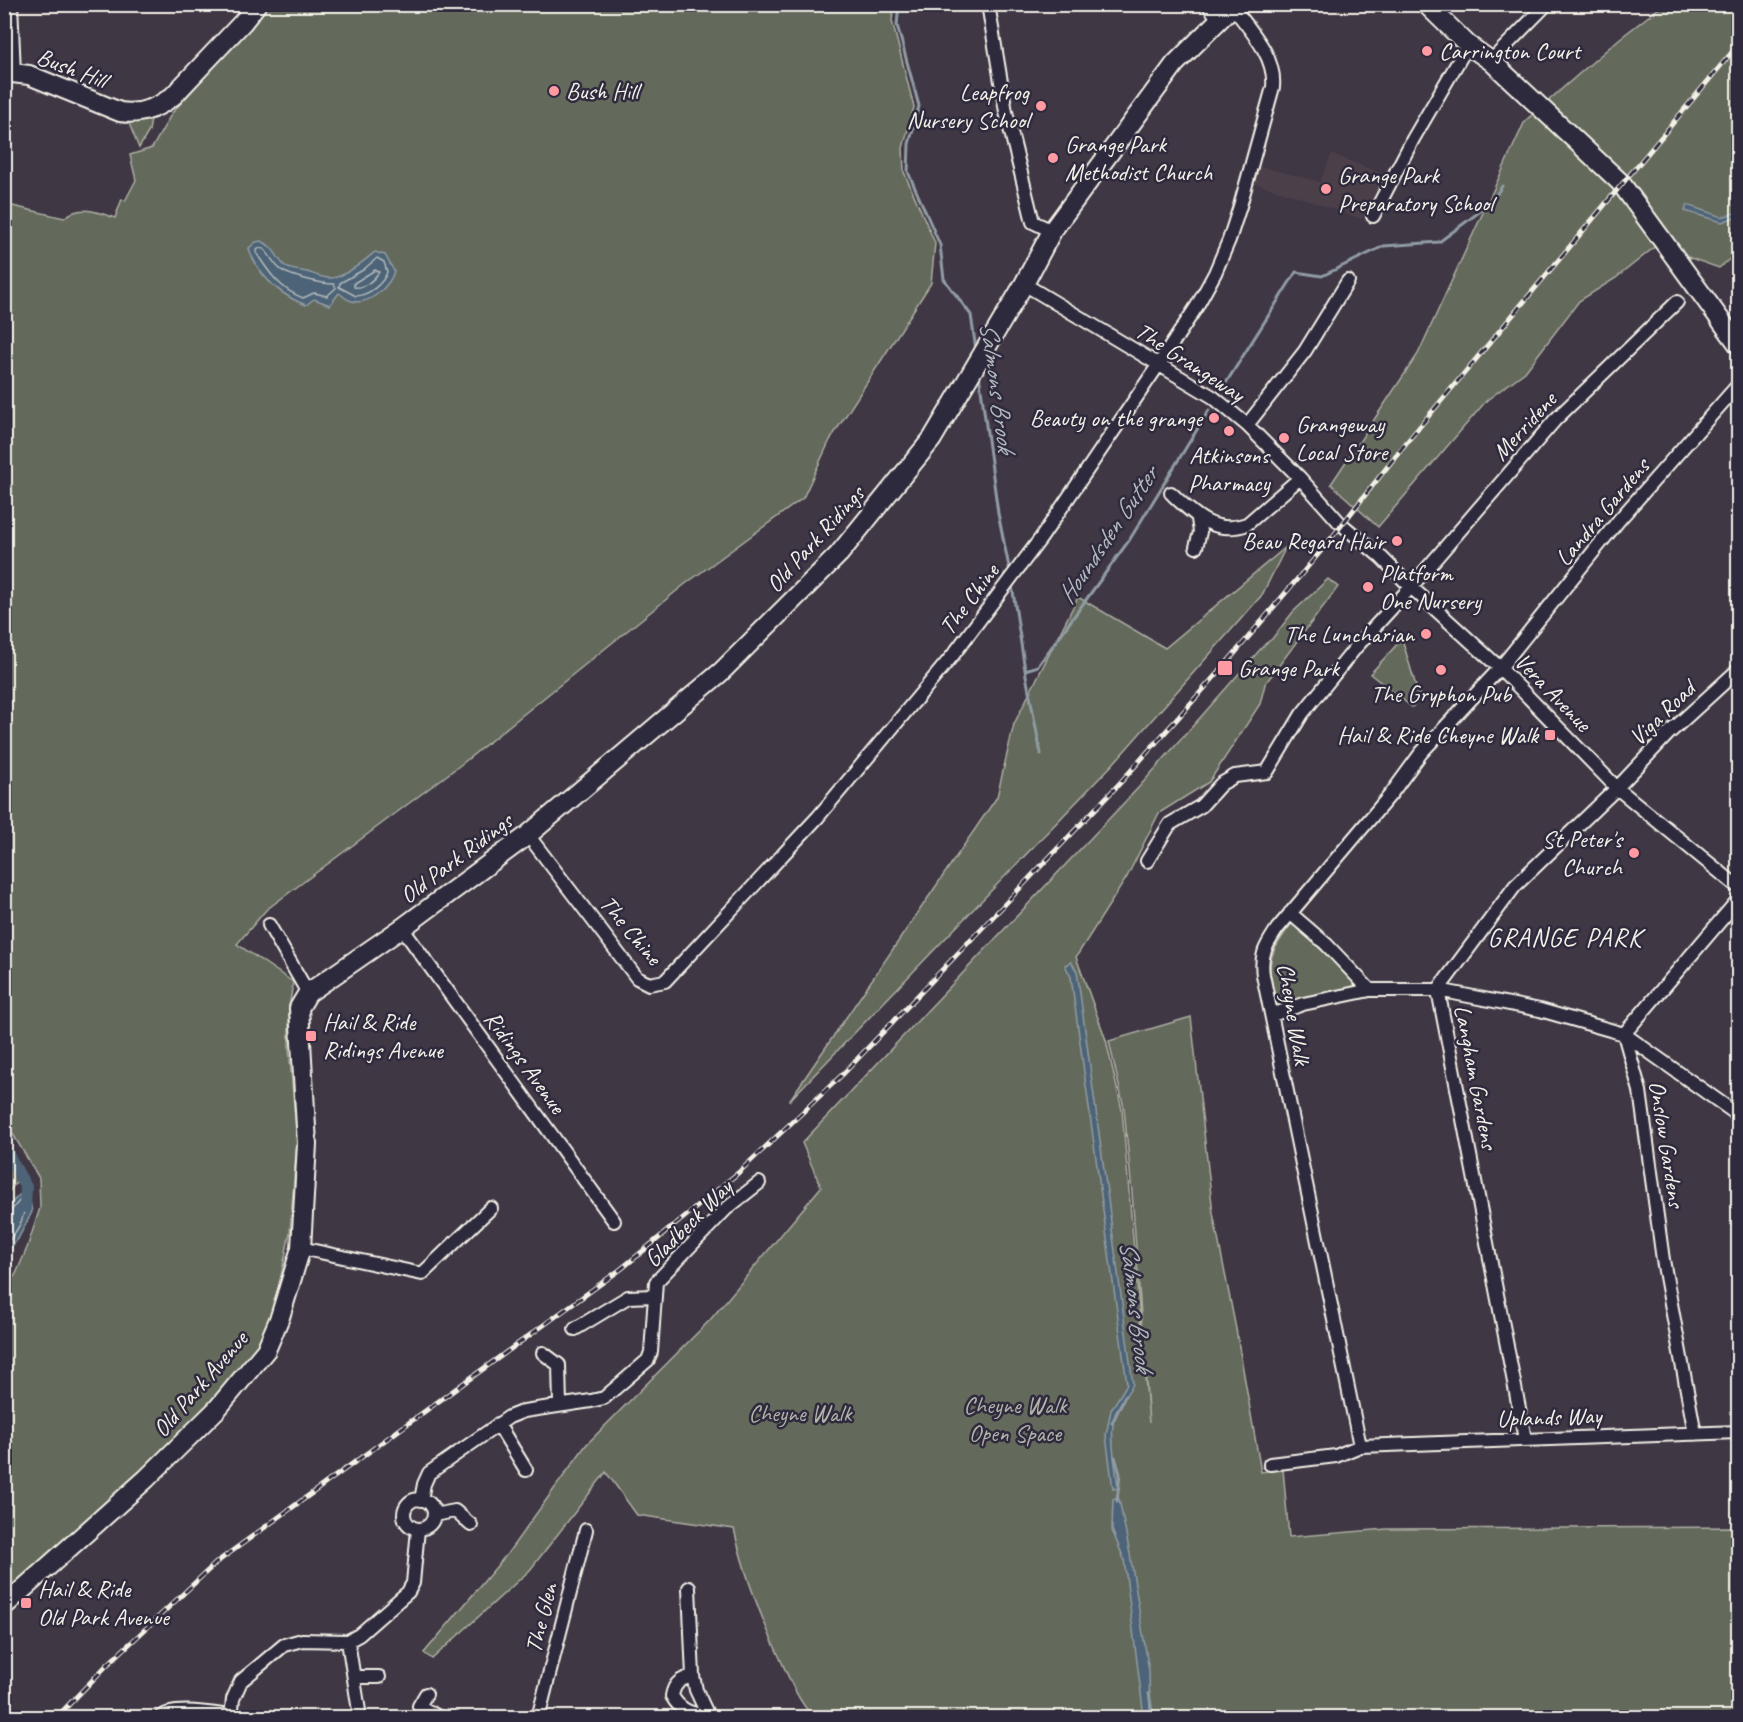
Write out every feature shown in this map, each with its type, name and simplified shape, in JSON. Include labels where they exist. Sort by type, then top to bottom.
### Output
[{"type":"street","points":[[9,72],[11,4]]},
{"type":"street","name":"Bush Hill","points":[[9,72],[29,75],[120,112],[147,111],[173,96],[257,4]]},
{"type":"street","points":[[988,4],[1006,112],[1033,222],[1046,243]]},
{"type":"street","points":[[1426,4],[1468,45],[1491,61],[1620,182],[1738,344]]},
{"type":"street","points":[[1491,61],[1547,4]]},
{"type":"street","name":"Old Park Ridings","points":[[308,993],[402,928],[528,835],[721,672],[839,554],[932,439],[1046,243],[1214,12],[1233,5]]},
{"type":"street","name":"The Chine","points":[[528,835],[638,978],[649,984],[665,981],[818,817],[953,655],[1022,563],[1159,364],[1197,306],[1215,273],[1229,240],[1273,87],[1274,76],[1271,63],[1233,5]]},
{"type":"street","points":[[1373,216],[1413,139],[1468,45]]},
{"type":"street","points":[[1247,425],[1305,351],[1348,281]]},
{"type":"street","name":"The Grangeway","points":[[1024,284],[1213,397],[1247,425],[1340,523]]},
{"type":"street","name":"Merridene","points":[[1147,861],[1170,824],[1201,806],[1221,784],[1235,776],[1267,772],[1302,714],[1358,646],[1555,420],[1677,302]]},
{"type":"street","name":"Landra Gardens","points":[[1500,668],[1619,520],[1738,385]]},
{"type":"street","points":[[1172,493],[1198,519],[1231,528],[1247,524],[1299,478]]},
{"type":"street","points":[[1196,547],[1200,532],[1198,519]]},
{"type":"street","name":"Vera Avenue","points":[[1340,523],[1381,557],[1500,668],[1617,788],[1738,887]]},
{"type":"street","name":"Cheyne Walk","points":[[1360,1446],[1261,961],[1265,947],[1290,913],[1391,794],[1421,753],[1500,668]]},
{"type":"street","name":"Viga Road","points":[[1617,788],[1669,733],[1738,670]]},
{"type":"street","name":"Langham Gardens","points":[[1525,1439],[1438,990],[1515,885],[1617,788]]},
{"type":"street","points":[[1624,1034],[1738,900]]},
{"type":"street","points":[[1290,913],[1326,944],[1370,990]]},
{"type":"street","points":[[269,925],[308,993]]},
{"type":"street","name":"Ridings Avenue","points":[[402,928],[614,1221]]},
{"type":"street","points":[[1272,1015],[1303,1005],[1370,990],[1438,990],[1540,1010],[1624,1034],[1738,1115]]},
{"type":"street","name":"Old Park Avenue","points":[[4,1606],[146,1479],[217,1409],[266,1350],[280,1317],[301,1248],[307,1144],[299,1008],[308,993]]},
{"type":"street","name":"Onslow Gardens","points":[[1624,1034],[1640,1091],[1664,1260],[1695,1434]]},
{"type":"street","name":"Gladbeck Way","points":[[348,1641],[359,1635],[408,1592],[413,1583],[418,1529],[413,1528],[407,1522],[405,1511],[411,1502],[421,1500],[429,1473],[509,1417],[524,1411],[604,1398],[648,1360],[651,1352],[656,1282],[726,1209],[759,1183]]},
{"type":"street","points":[[301,1248],[422,1274],[491,1208]]},
{"type":"street","name":"Gladbeck Way","points":[[575,1329],[628,1297],[654,1296]]},
{"type":"street","points":[[543,1353],[559,1365],[560,1405]]},
{"type":"street","points":[[498,1424],[526,1470]]},
{"type":"street","name":"Uplands Way","points":[[1270,1464],[1336,1456],[1360,1446],[1738,1432]]},
{"type":"street","points":[[418,1529],[429,1525],[434,1515],[431,1505],[421,1500]]},
{"type":"street","points":[[434,1515],[455,1511],[471,1525]]},
{"type":"street","name":"The Glen","points":[[538,1718],[586,1530]]},
{"type":"street","points":[[689,1588],[693,1676],[696,1690],[709,1717]]},
{"type":"street","points":[[160,1718],[164,1714],[177,1712],[231,1717],[233,1699],[241,1681],[284,1646],[302,1640],[348,1641],[359,1711]]},
{"type":"street","points":[[693,1676],[682,1679],[674,1688],[672,1696],[678,1707],[693,1714],[709,1717]]},
{"type":"street","points":[[354,1677],[379,1677]]},
{"type":"street","points":[[412,1717],[426,1694]]},
{"type":"street","points":[[419,1706],[440,1718]]},
{"type":"shaded area","name":"Grange Park Preparatory School","points":[[1332,154],[1386,175],[1361,219],[1253,183],[1258,166],[1320,182]]},
{"type":"green space","points":[[894,4],[892,21],[914,107],[903,148],[904,172],[935,243],[931,283],[830,440],[803,498],[684,585],[463,763],[266,910],[237,944],[293,982],[289,1009],[289,1048],[297,1140],[290,1233],[270,1328],[242,1370],[143,1475],[5,1598],[5,1289],[16,1274],[40,1208],[39,1178],[4,1119],[4,204],[64,218],[76,211],[89,210],[115,218],[122,199],[125,201],[136,180],[130,155],[152,148],[172,113],[269,5]]},
{"type":"green space","points":[[1663,5],[1738,5],[1738,159],[1734,167],[1738,171],[1738,252],[1719,268],[1656,246],[1616,278],[1579,301],[1525,372],[1487,400],[1378,527],[1331,484],[1418,354],[1525,121],[1619,39]]},
{"type":"green space","points":[[151,119],[149,131],[139,148],[128,121]]},
{"type":"green space","points":[[1286,547],[1262,595],[1112,765],[789,1101],[997,797],[1014,724],[1078,597],[1165,648]]},
{"type":"green space","name":"Cheyne Walk Open Space","points":[[1328,579],[1338,587],[1265,684],[1260,704],[1209,782],[1159,813],[1127,877],[1076,957],[1106,1040],[1122,1110],[1149,1423],[1124,1108],[1109,1041],[1191,1017],[1213,1213],[1261,1472],[1283,1469],[1289,1537],[1387,1529],[1738,1527],[1738,1717],[813,1717],[794,1688],[765,1625],[734,1529],[637,1515],[606,1472],[530,1570],[432,1659],[424,1653],[507,1554],[586,1445],[710,1320],[821,1187],[802,1143],[1139,787],[1265,644],[1272,639],[1293,612]]},
{"type":"green space","points":[[1402,639],[1418,693],[1422,696],[1412,707],[1370,674]]},
{"type":"green space","points":[[1292,923],[1351,977],[1355,986],[1351,992],[1277,1006],[1271,980],[1271,962],[1277,945]]},
{"type":"green space","points":[[4,1158],[18,1180],[5,1195]]},
{"type":"water","points":[[1687,205],[1722,217],[1738,212],[1738,216],[1722,222],[1685,211]]},
{"type":"water","points":[[261,241],[272,249],[286,267],[324,277],[341,275],[375,252],[385,255],[394,271],[388,283],[378,294],[365,301],[350,300],[339,293],[330,305],[314,299],[306,305],[278,290],[262,273],[249,248]]},
{"type":"water","points":[[1071,962],[1077,971],[1133,1384],[1118,1408],[1114,1420],[1114,1460],[1118,1488],[1113,1489],[1106,1435],[1111,1410],[1127,1384],[1071,977],[1065,965]]},
{"type":"water","points":[[28,1189],[32,1212],[18,1239],[5,1254],[4,1224],[8,1209],[19,1195]]},
{"type":"water","points":[[1113,1499],[1119,1499],[1130,1554],[1149,1671],[1150,1717],[1144,1717],[1124,1559],[1112,1530]]},
{"type":"waterway","name":"Salmons Brook","points":[[899,4],[897,25],[919,106],[909,144],[908,172],[940,245],[944,279],[971,315],[976,350]]},
{"type":"waterway","name":"Houndsden Gutter","points":[[1224,386],[1296,272],[1322,276],[1384,246],[1439,242],[1490,204],[1502,186]]},
{"type":"waterway","name":"Salmons Brook","points":[[979,374],[998,513],[1010,572]]},
{"type":"waterway","name":"Houndsden Gutter","points":[[1025,670],[1038,666],[1130,539],[1209,410]]},
{"type":"waterway","name":"Salmons Brook","points":[[1012,585],[1041,754]]},
{"type":"waterway","points":[[4,1148],[26,1187],[25,1207]]},
{"type":"waterway","name":"Salmons Brook","points":[[1112,1423],[1125,1396]]},
{"type":"waterway","name":"Salmons Brook","points":[[1115,1457],[1120,1474],[1117,1501]]},
{"type":"waterway","name":"Salmons Brook","points":[[1149,1693],[1153,1718]]},
{"type":"railway","points":[[56,1718],[107,1665],[217,1562],[621,1269],[738,1173],[843,1074],[1120,783],[1224,666],[1326,545],[1406,443],[1738,45]]},
{"type":"place","name":"Carrington Court","points":[[1427,51]]},
{"type":"place","name":"Bush Hill","points":[[554,91]]},
{"type":"place","name":"Leapfrog Nursery School","points":[[1041,106]]},
{"type":"place","name":"Grange Park Methodist Church","points":[[1053,158]]},
{"type":"place","name":"Grange Park Preparatory School","points":[[1326,189]]},
{"type":"place","name":"Beauty on the grange","points":[[1214,418]]},
{"type":"place","name":"Atkinsons Pharmacy","points":[[1229,431]]},
{"type":"place","name":"Grangeway Local Store","points":[[1284,438]]},
{"type":"place","name":"Beau Regard Hair","points":[[1397,541]]},
{"type":"place","name":"Platform One Nursery","points":[[1368,587]]},
{"type":"place","name":"The Luncharian","points":[[1426,634]]},
{"type":"place","name":"Grange Park","points":[[1225,668]]},
{"type":"place","name":"The Gryphon Pub","points":[[1441,670]]},
{"type":"place","name":"Hail & Ride Cheyne Walk","points":[[1550,735]]},
{"type":"place","name":"St Peter's Church","points":[[1634,853]]},
{"type":"place","name":"Hail & Ride Ridings Avenue","points":[[311,1036]]},
{"type":"place","name":"Hail & Ride Old Park Avenue","points":[[26,1603]]},
{"type":"district","name":"GRANGE PARK","points":[[1565,937]]}]
